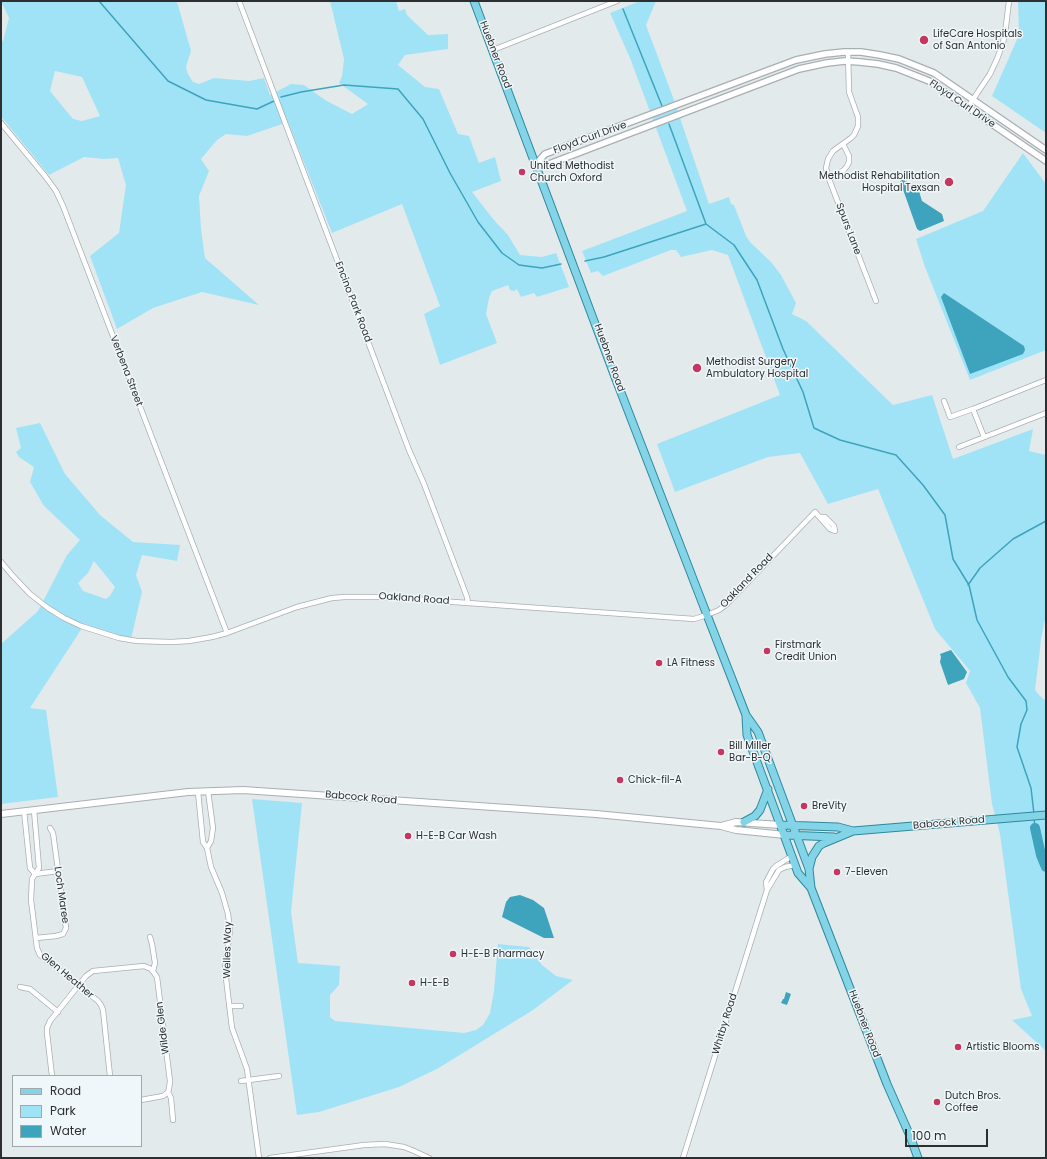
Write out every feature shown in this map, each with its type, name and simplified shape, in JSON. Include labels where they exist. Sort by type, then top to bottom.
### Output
[{"type":"main road","name":"Huebner Road","points":[[474,1],[707,615],[746,715],[758,732],[809,869],[811,888],[887,1084],[918,1158]]},
{"type":"main road","name":"Huebner Road","points":[[746,715],[747,735],[795,865],[798,872],[811,888]]},
{"type":"main road","points":[[744,822],[755,816],[760,810],[768,789]]},
{"type":"main road","name":"Babcock Road","points":[[1,814],[113,800],[208,791],[242,790],[590,814],[721,826],[736,830],[797,836],[838,837],[853,831]]},
{"type":"main road","name":"Babcock Road","points":[[721,826],[736,822],[744,822],[838,828],[853,831],[1046,815]]},
{"type":"main road","points":[[809,869],[812,857],[819,846],[838,837]]},
{"type":"street","name":"Encino Park Road","points":[[239,1],[468,602]]},
{"type":"street","points":[[493,50],[617,1]]},
{"type":"street","points":[[968,108],[990,74],[999,53],[1006,26],[1009,1]]},
{"type":"street","name":"Floyd Curl Drive","points":[[536,164],[545,154],[796,60],[825,54],[848,52],[861,52],[899,59],[934,73],[1046,150]]},
{"type":"street","name":"Spurs Lane","points":[[848,52],[849,92],[858,117],[858,126],[854,135],[833,151],[828,158],[826,168],[876,301]]},
{"type":"street","name":"Floyd Curl Drive","points":[[536,164],[549,164],[799,69],[827,63],[848,61],[878,64],[896,68],[929,82],[1046,161]]},
{"type":"street","points":[[641,118],[646,127]]},
{"type":"street","name":"Verbena Street","points":[[1,123],[42,171],[56,191],[63,206],[227,633]]},
{"type":"street","points":[[829,179],[840,172],[849,162],[849,156],[843,144]]},
{"type":"street","points":[[944,401],[950,416],[973,409],[1046,380]]},
{"type":"street","points":[[973,409],[984,437]]},
{"type":"street","points":[[959,447],[1046,413]]},
{"type":"street","name":"Oakland Road","points":[[1,562],[30,594],[64,618],[101,633],[137,642],[171,642],[202,639],[227,633],[297,608],[332,598],[345,597],[383,596],[691,619],[707,615],[719,610],[727,604],[815,512],[821,517]]},
{"type":"street","name":"Welles Way","points":[[207,848],[211,840],[213,828],[208,791]]},
{"type":"street","name":"Welles Way","points":[[198,792],[203,842],[207,848],[211,867],[226,904],[229,923],[226,965],[229,1006],[233,1035],[247,1069],[259,1158]]},
{"type":"street","name":"Glen Heather","points":[[34,810],[39,868],[32,878],[30,892],[37,948],[40,956],[98,1001],[103,1010],[110,1075]]},
{"type":"street","points":[[24,811],[30,868],[35,874],[58,871]]},
{"type":"street","name":"Loch Maree","points":[[36,938],[63,934],[66,928],[53,833],[50,828]]},
{"type":"street","name":"Whitby Road","points":[[767,890],[766,882],[772,869],[792,856]]},
{"type":"street","name":"Whitby Road","points":[[683,1158],[767,890],[779,870],[795,865]]},
{"type":"street","name":"Wilde Glen","points":[[150,937],[155,964],[153,971],[157,977],[170,1081],[168,1092],[171,1098],[173,1120]]},
{"type":"street","points":[[52,1075],[47,1028],[50,1021],[86,976],[93,971],[144,966],[153,971]]},
{"type":"street","points":[[20,987],[30,989],[58,1012]]},
{"type":"street","points":[[229,1006],[241,1006]]},
{"type":"street","points":[[241,1081],[279,1076]]},
{"type":"street","points":[[142,1100],[163,1096],[168,1092]]},
{"type":"street","points":[[270,1158],[380,1144],[404,1147],[414,1150],[429,1158]]},
{"type":"green space","points":[[1,1],[176,1],[191,51],[186,67],[193,82],[199,84],[214,78],[249,81],[264,78],[270,95],[291,84],[304,85],[325,100],[352,114],[368,104],[339,83],[342,76],[344,59],[330,1],[396,1],[399,11],[405,9],[407,15],[428,35],[448,34],[448,49],[405,55],[398,65],[425,87],[439,89],[458,134],[469,136],[479,163],[495,157],[501,181],[472,192],[508,235],[520,255],[542,257],[556,253],[569,287],[537,297],[534,293],[521,297],[517,289],[514,291],[510,290],[508,285],[492,291],[486,314],[497,343],[440,365],[424,314],[440,306],[402,204],[332,233],[288,122],[247,136],[226,134],[217,140],[201,159],[209,171],[199,196],[205,258],[259,305],[202,292],[153,308],[117,329],[90,256],[119,233],[126,185],[118,158],[104,159],[84,157],[49,175],[3,119],[1,116],[1,42],[3,41],[9,18]],"holes":[[[55,71],[82,77],[100,116],[82,121],[73,119],[50,91]]]},
{"type":"green space","points":[[640,1],[656,1],[646,25],[674,100],[709,204],[729,197],[750,242],[772,263],[781,275],[796,303],[792,314],[806,321],[893,405],[932,395],[953,459],[1033,429],[1029,451],[1046,455],[1046,615],[1041,639],[1035,690],[1046,701],[1046,1051],[1012,1020],[1032,1016],[1021,989],[1000,834],[992,804],[980,708],[966,683],[970,671],[935,629],[878,489],[828,504],[800,453],[768,457],[675,492],[657,444],[780,395],[728,255],[712,250],[681,257],[676,250],[671,250],[603,276],[598,271],[591,273],[582,251],[687,211],[630,58],[610,13]]},
{"type":"green space","points":[[1018,1],[1046,1],[1046,133],[992,96],[1019,35]]},
{"type":"green space","points":[[1023,153],[1046,184],[1046,350],[970,380],[925,267],[916,239],[983,211]]},
{"type":"green space","points":[[40,423],[65,474],[100,515],[133,542],[180,545],[177,561],[142,555],[136,575],[142,592],[131,639],[84,625],[30,708],[46,710],[58,797],[1,804],[1,644],[38,611],[67,555],[80,540],[44,506],[30,482],[34,467],[19,457],[16,452],[21,448],[16,428]],"holes":[[[94,561],[115,587],[110,596],[106,599],[83,591],[78,583],[88,573]]]},
{"type":"green space","points":[[252,799],[302,803],[291,912],[298,963],[340,966],[339,985],[330,995],[330,1017],[335,1021],[464,1033],[476,1030],[483,1025],[490,1013],[494,991],[498,944],[529,947],[542,965],[556,976],[573,980],[533,1010],[437,1069],[399,1087],[319,1112],[297,1115]]},
{"type":"water","points":[[903,179],[918,188],[922,201],[942,214],[944,221],[920,231],[917,229],[900,181]]},
{"type":"water","points":[[944,293],[1024,346],[1025,350],[1023,354],[970,374],[941,297]]},
{"type":"water","points":[[951,650],[967,672],[964,679],[948,685],[940,662],[940,654]]},
{"type":"water","points":[[520,895],[533,900],[544,908],[554,938],[544,938],[502,917],[506,902],[510,897]]},
{"type":"water","points":[[786,992],[791,994],[787,1005],[781,1003]]},
{"type":"waterway","points":[[99,1],[168,81],[206,100],[257,109],[274,101]]},
{"type":"waterway","points":[[623,9],[662,106]]},
{"type":"waterway","points":[[281,97],[344,85],[398,89],[423,119],[450,173],[478,222],[502,253],[519,265],[542,268],[561,264]]},
{"type":"waterway","points":[[669,124],[706,224]]},
{"type":"waterway","points":[[585,261],[604,257],[706,224],[734,245],[757,280],[783,349],[803,392],[814,428],[840,440],[896,455],[923,485],[945,515],[953,559],[969,585],[977,620],[1008,677],[1026,701],[1027,710],[1021,724],[1017,747],[1031,788],[1034,814]]},
{"type":"waterway","points":[[968,585],[980,568],[1013,539],[1046,521]]},
{"type":"waterway","points":[[1034,818],[1035,828]]},
{"type":"waterway","points":[[1035,828],[1041,855],[1046,867]]},
{"type":"place","name":"LifeCare Hospitals of San Antonio","points":[[924,40]]},
{"type":"place","name":"United Methodist Church Oxford","points":[[522,172]]},
{"type":"place","name":"Methodist Rehabilitation Hospital Texsan","points":[[949,182]]},
{"type":"place","name":"Methodist Surgery Ambulatory Hospital","points":[[697,368]]},
{"type":"place","name":"Firstmark Credit Union","points":[[767,651]]},
{"type":"place","name":"LA Fitness","points":[[659,663]]},
{"type":"place","name":"Bill Miller Bar-B-Q","points":[[721,752]]},
{"type":"place","name":"Chick-fil-A","points":[[620,780]]},
{"type":"place","name":"BreVity","points":[[804,806]]},
{"type":"place","name":"H-E-B Car Wash","points":[[408,836]]},
{"type":"place","name":"7-Eleven","points":[[837,872]]},
{"type":"place","name":"H-E-B Pharmacy","points":[[453,954]]},
{"type":"place","name":"H-E-B","points":[[412,983]]},
{"type":"place","name":"Artistic Blooms","points":[[958,1047]]},
{"type":"place","name":"Dutch Bros. Coffee","points":[[937,1102]]}]
